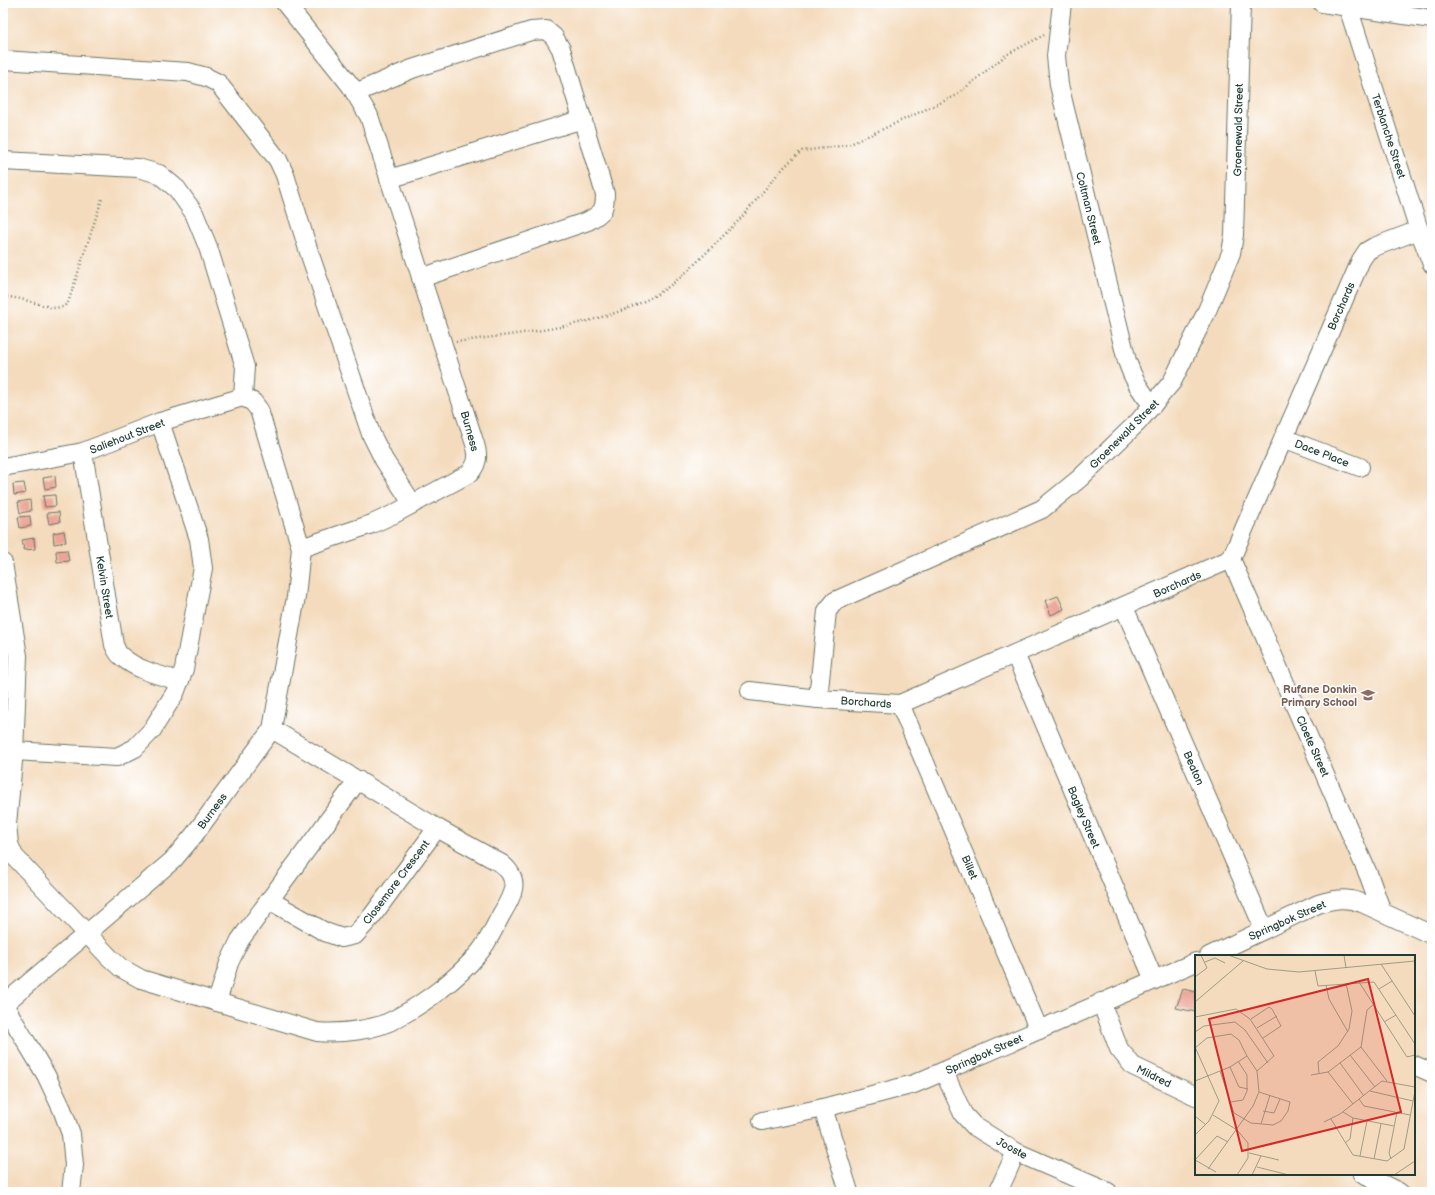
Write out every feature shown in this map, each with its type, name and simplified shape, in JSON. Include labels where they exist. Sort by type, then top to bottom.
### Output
[{"type":"street","name":"Burness","points":[[285,3],[355,93],[369,116],[438,326],[473,438],[478,460],[476,466],[470,473],[394,514],[372,524],[301,548]]},
{"type":"street","name":"Coltman Street","points":[[1062,3],[1058,27],[1056,56],[1059,85],[1127,361],[1133,379],[1138,388],[1153,405]]},
{"type":"street","name":"Groenewald Street","points":[[818,699],[827,611],[835,601],[1042,509],[1079,479],[1153,405],[1172,382],[1206,313],[1231,253],[1236,209],[1242,3]]},
{"type":"street","points":[[1322,3],[1432,19]]},
{"type":"street","name":"Terblanche Street","points":[[1348,7],[1419,230],[1432,264]]},
{"type":"street","points":[[355,93],[412,69],[531,31],[546,30],[554,36],[561,49],[606,194],[602,213],[588,221],[421,278]]},
{"type":"street","points":[[3,60],[188,72],[206,77],[218,83],[278,160],[285,175],[308,249],[371,434],[384,460],[412,503]]},
{"type":"street","points":[[389,179],[583,119]]},
{"type":"street","points":[[3,161],[138,168],[159,174],[177,189],[194,214],[208,247],[245,367],[246,398]]},
{"type":"street","name":"Borchards","points":[[750,691],[818,699],[900,704],[1231,559],[1361,260],[1367,251],[1374,247],[1419,230]]},
{"type":"street","name":"Burness","points":[[3,1004],[88,934],[173,860],[194,835],[272,729],[296,597],[301,548],[258,410],[246,398]]},
{"type":"street","name":"Saliehout Street","points":[[3,467],[83,452],[160,422],[246,398]]},
{"type":"street","points":[[14,751],[117,757],[135,748],[152,730],[175,693],[188,654],[203,568],[203,556],[199,538],[160,422]]},
{"type":"street","name":"Dace Place","points":[[1283,438],[1360,467]]},
{"type":"street","name":"Kelvin Street","points":[[83,452],[114,646],[120,656],[132,663],[153,674],[180,681]]},
{"type":"street","name":"Cloete Street","points":[[1231,559],[1369,876],[1382,912]]},
{"type":"street","points":[[3,564],[18,656],[14,751],[7,824],[9,844],[14,856],[88,934]]},
{"type":"street","name":"Beaton","points":[[1124,607],[1264,929]]},
{"type":"street","name":"Bagley Street","points":[[1015,654],[1154,980]]},
{"type":"street","name":"Billet","points":[[900,704],[1039,1030]]},
{"type":"street","name":"Closemore Crescent","points":[[88,934],[117,965],[132,974],[217,1002],[317,1032],[332,1033],[357,1030],[396,1019],[442,988],[479,954],[513,892],[514,885],[509,870],[502,864],[437,828],[272,729]]},
{"type":"street","points":[[217,1002],[229,963],[240,940],[358,780]]},
{"type":"street","name":"Closemore Crescent","points":[[269,900],[325,932],[342,938],[355,935],[372,916],[437,828]]},
{"type":"street","name":"Springbok Street","points":[[1212,955],[1318,904],[1336,899],[1350,899],[1432,935]]},
{"type":"street","name":"Springbok Street","points":[[762,1121],[823,1108],[907,1086],[944,1072],[1101,1002],[1195,962]]},
{"type":"street","name":"Mildred","points":[[1101,1002],[1119,1049],[1133,1066],[1195,1096]]},
{"type":"street","points":[[3,1004],[42,1069],[62,1109],[71,1134],[74,1165],[71,1192]]},
{"type":"street","points":[[1415,1065],[1432,1073]]},
{"type":"street","name":"Jooste","points":[[944,1072],[962,1114],[974,1126],[1016,1152],[1108,1192]]},
{"type":"street","points":[[823,1108],[849,1192]]},
{"type":"street","points":[[998,1192],[1016,1152]]},
{"type":"street","points":[[1364,1175],[1398,1192]]},
{"type":"path","points":[[443,344],[557,327],[617,313],[646,299],[680,276],[736,223],[802,151],[848,145],[955,96],[1006,55],[1058,27]]},
{"type":"path","points":[[3,296],[21,299],[53,308],[63,307],[68,303],[102,199]]},
{"type":"building","points":[[55,476],[56,487],[45,489],[43,478]]},
{"type":"building","points":[[24,483],[26,493],[14,495],[13,484]]},
{"type":"building","points":[[55,495],[56,506],[45,507],[43,496]]},
{"type":"building","points":[[30,500],[31,511],[20,513],[18,502]]},
{"type":"building","points":[[59,512],[60,522],[49,524],[47,513]]},
{"type":"building","points":[[30,516],[31,526],[20,528],[18,517]]},
{"type":"building","points":[[64,531],[66,542],[54,544],[53,533]]},
{"type":"building","points":[[34,538],[35,549],[24,550],[22,540]]},
{"type":"building","points":[[67,550],[69,561],[57,562],[56,551]]},
{"type":"building","points":[[1058,596],[1064,609],[1051,615],[1045,601]]},
{"type":"building","points":[[1183,989],[1195,992],[1195,1012],[1176,1008]]},
{"type":"place","name":"Rufane Donkin Primary School","points":[[1368,695]]}]
